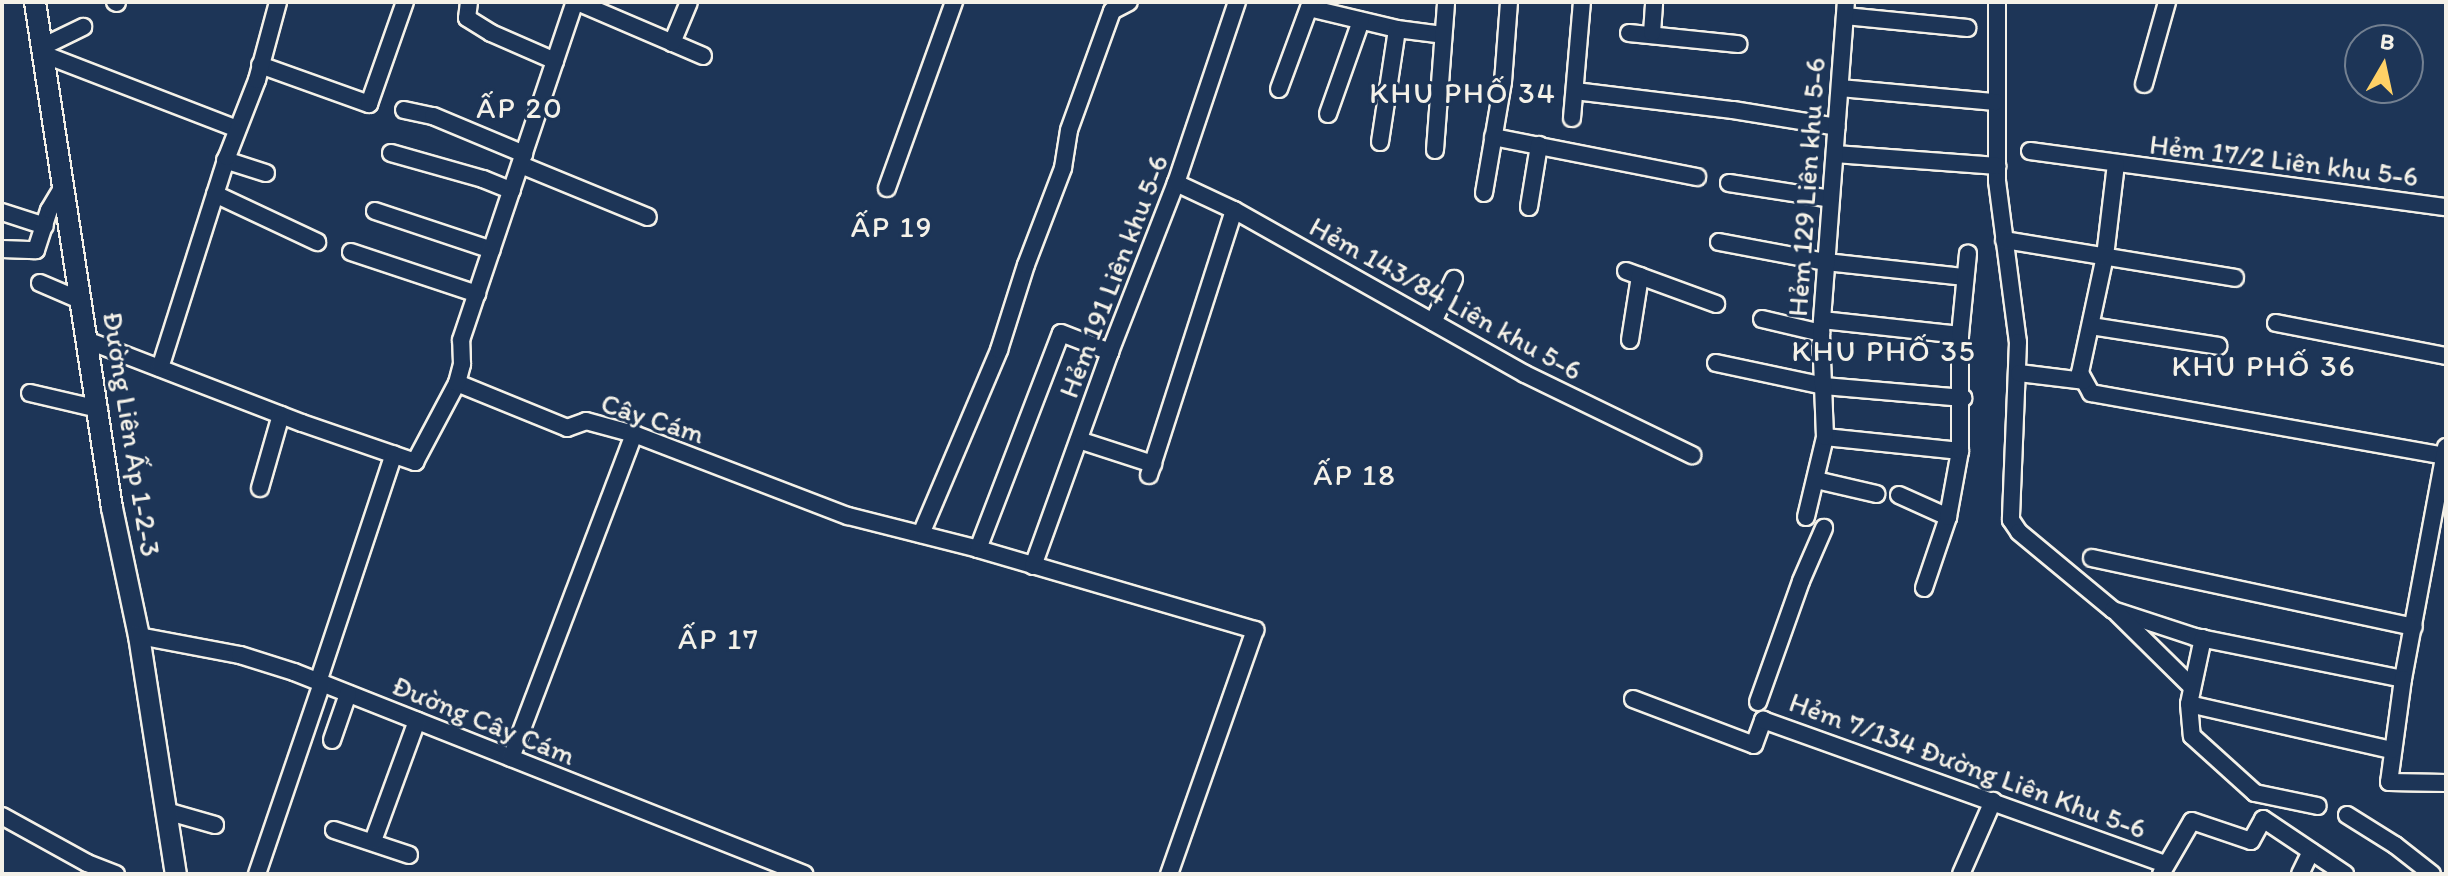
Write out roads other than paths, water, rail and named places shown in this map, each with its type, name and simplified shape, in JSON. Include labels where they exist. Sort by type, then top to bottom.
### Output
[{"type":"street","name":"Đường Liên Ấp 1-2-3","points":[[35,2],[112,508],[139,636],[176,874]]},
{"type":"street","points":[[160,368],[278,2]]},
{"type":"street","points":[[260,65],[369,104],[405,2]]},
{"type":"street","points":[[469,2],[467,18],[491,33],[555,61]]},
{"type":"street","points":[[89,341],[281,415],[415,462],[457,383],[462,364],[461,340],[576,2],[703,56]]},
{"type":"street","points":[[672,43],[689,2]]},
{"type":"street","points":[[887,188],[954,2]]},
{"type":"street","points":[[921,534],[999,350],[1063,168],[1069,130],[1112,11],[1129,2]]},
{"type":"street","name":"Hẻm 191 Liên khu 5-6","points":[[1033,566],[1110,352],[1176,183],[1237,2]]},
{"type":"street","points":[[1435,150],[1446,2]]},
{"type":"street","points":[[1484,193],[1503,82],[1509,2]]},
{"type":"street","points":[[1572,118],[1582,2]]},
{"type":"street","points":[[1652,33],[1654,2]]},
{"type":"street","points":[[1997,2],[1995,102],[1998,166],[2019,373],[2011,520],[2019,532],[2113,610],[2191,696],[2392,750]]},
{"type":"street","points":[[2144,84],[2167,2]]},
{"type":"street","points":[[1279,89],[1310,5],[1361,21],[1443,35]]},
{"type":"street","points":[[1846,9],[1967,28]]},
{"type":"street","name":"Hẻm 129 Liên khu 5-6","points":[[1806,517],[1825,437],[1821,326],[1846,9]]},
{"type":"street","points":[[1328,114],[1361,21]]},
{"type":"street","points":[[42,50],[83,27]]},
{"type":"street","points":[[1380,142],[1397,29]]},
{"type":"street","points":[[1629,33],[1738,44]]},
{"type":"street","points":[[42,50],[237,129]]},
{"type":"street","points":[[1840,88],[1995,102]]},
{"type":"street","points":[[1575,91],[1733,110],[1837,127]]},
{"type":"street","points":[[404,110],[448,121],[648,217]]},
{"type":"street","points":[[1493,137],[1697,177]]},
{"type":"street","points":[[1529,207],[1539,145]]},
{"type":"street","name":"Hẻm 17/2 Liên khu 5-6","points":[[2030,151],[2446,207]]},
{"type":"street","points":[[391,153],[483,179],[512,191]]},
{"type":"street","points":[[1835,154],[1998,166]]},
{"type":"street","points":[[225,160],[266,173]]},
{"type":"street","points":[[2088,387],[2080,373],[2105,256],[2116,164]]},
{"type":"street","name":"Hẻm 143/84 Liên khu 5-6","points":[[1176,183],[1234,210],[1525,374],[1692,455]]},
{"type":"street","points":[[1729,183],[1831,199]]},
{"type":"street","points":[[2,249],[36,250],[49,210],[63,187]]},
{"type":"street","points":[[215,194],[317,242]]},
{"type":"street","points":[[1079,440],[1151,469],[1234,210]]},
{"type":"street","points":[[375,211],[492,250]]},
{"type":"street","points":[[2,212],[45,226]]},
{"type":"street","points":[[2004,240],[2235,278]]},
{"type":"street","points":[[1719,242],[1826,262],[1965,277]]},
{"type":"street","points":[[351,252],[477,294]]},
{"type":"street","points":[[1924,588],[1948,517],[1960,451],[1963,398],[1960,335],[1968,253]]},
{"type":"street","points":[[1630,340],[1633,274],[1716,304]]},
{"type":"street","points":[[1433,322],[1454,279]]},
{"type":"street","points":[[40,283],[82,301]]},
{"type":"street","points":[[1762,319],[1960,335]]},
{"type":"street","points":[[2276,323],[2446,356]]},
{"type":"street","points":[[2091,326],[2218,346]]},
{"type":"street","points":[[978,549],[1061,333],[1110,352]]},
{"type":"street","points":[[1716,363],[1824,386],[1963,398]]},
{"type":"street","points":[[2019,373],[2445,452],[2403,679],[2389,782],[2446,783]]},
{"type":"street","name":"Cây Cám","points":[[457,383],[567,428],[586,421],[634,434],[828,510],[978,549],[1255,630],[1169,874]]},
{"type":"street","points":[[30,393],[99,409]]},
{"type":"street","points":[[260,488],[281,415]]},
{"type":"street","points":[[511,758],[634,434]]},
{"type":"street","points":[[1825,437],[1960,451]]},
{"type":"street","points":[[257,874],[394,454]]},
{"type":"street","points":[[1816,480],[1876,494]]},
{"type":"street","points":[[1899,495],[1948,517]]},
{"type":"street","points":[[1758,702],[1801,581],[1824,528]]},
{"type":"street","points":[[2092,558],[2414,627]]},
{"type":"street","points":[[2113,610],[2203,638],[2403,679]]},
{"type":"street","name":"Đường Cây Cám","points":[[139,636],[245,656],[320,682],[804,874]]},
{"type":"street","points":[[2203,638],[2191,696],[2192,736],[2255,793],[2318,806]]},
{"type":"street","points":[[332,740],[348,694]]},
{"type":"street","name":"Hẻm 7/134 Đường Liên Khu 5-6","points":[[1633,699],[1754,745],[1763,720],[1993,801],[2163,869],[2192,821],[2251,841],[2263,819]]},
{"type":"street","points":[[373,841],[417,721]]},
{"type":"street","points":[[2255,793],[2263,819],[2345,874]]},
{"type":"street","points":[[1961,874],[1993,801]]},
{"type":"street","points":[[166,811],[215,825]]},
{"type":"street","points":[[2347,815],[2395,845],[2432,874]]},
{"type":"street","points":[[2,816],[87,863],[116,874]]},
{"type":"street","points":[[334,830],[409,855]]},
{"type":"street","points":[[2300,874],[2311,851]]},
{"type":"district","name":"KHU PHỐ 34","points":[[1463,93]]},
{"type":"district","name":"ẤP 20","points":[[520,108]]},
{"type":"district","name":"ẤP 19","points":[[892,227]]},
{"type":"district","name":"KHU PHỐ 35","points":[[1884,351]]},
{"type":"district","name":"KHU PHỐ 36","points":[[2264,366]]},
{"type":"district","name":"ẤP 18","points":[[1355,475]]},
{"type":"district","name":"ẤP 17","points":[[719,639]]}]
